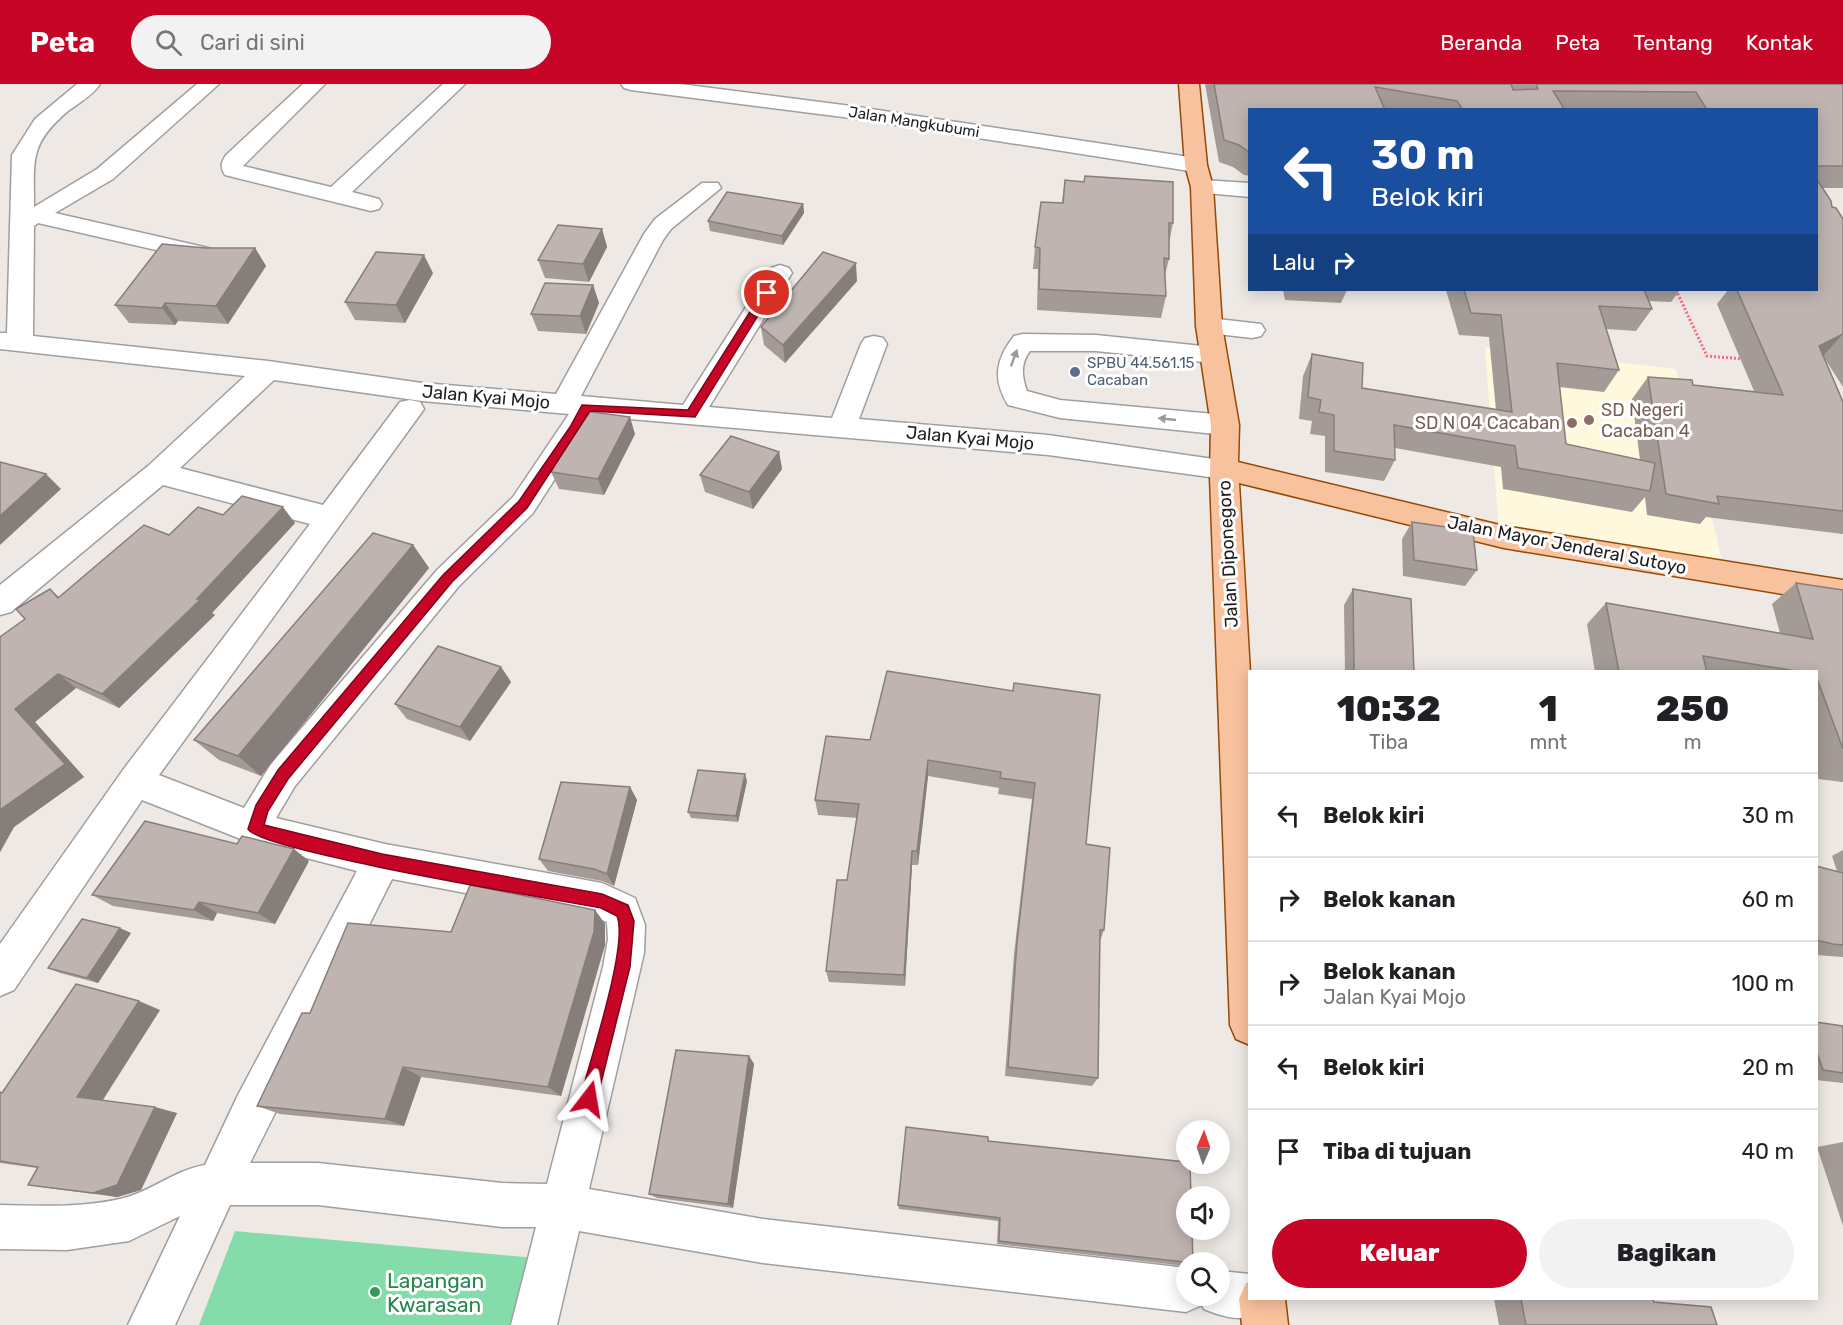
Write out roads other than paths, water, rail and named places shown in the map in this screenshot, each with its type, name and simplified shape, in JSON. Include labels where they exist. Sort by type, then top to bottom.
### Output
[{"type":"main road","name":"Jalan Diponegoro","points":[[1189,84],[1199,176],[1209,326],[1225,425],[1224,470],[1248,982]]},
{"type":"main road","name":"Jalan Mayor Jenderal Sutoyo","points":[[1224,470],[1504,537],[1843,592]]},
{"type":"main road","points":[[1262,1300],[1265,1325]]},
{"type":"street","points":[[10,343],[30,219],[23,155],[29,138],[43,123],[90,84]]},
{"type":"street","points":[[173,84],[188,84]]},
{"type":"street","points":[[30,219],[105,174],[209,84]]},
{"type":"street","points":[[315,84],[231,165],[239,173],[337,194],[370,204]]},
{"type":"street","points":[[337,194],[455,84]]},
{"type":"street","name":"Jalan Mangkubumi","points":[[631,84],[851,112],[1199,176],[1248,189]]},
{"type":"street","points":[[256,829],[261,809],[283,774],[448,578],[523,505],[575,428],[575,406],[652,239],[663,224],[710,188]]},
{"type":"street","points":[[30,219],[218,256]]},
{"type":"street","points":[[692,414],[780,273]]},
{"type":"street","points":[[1209,326],[1252,330]]},
{"type":"street","points":[[1213,354],[1130,345],[1058,341],[1023,342],[1013,354],[1008,379],[1017,398],[1060,409],[1225,425]]},
{"type":"street","name":"Jalan Kyai Mojo","points":[[10,343],[268,370],[422,392],[1048,445],[1224,470]]},
{"type":"street","points":[[842,429],[873,344]]},
{"type":"street","points":[[0,603],[158,473],[268,370]]},
{"type":"street","points":[[0,977],[135,781],[410,409]]},
{"type":"street","points":[[158,473],[330,518]]},
{"type":"street","points":[[135,781],[256,829],[313,846],[382,861],[602,901],[622,911],[627,921],[627,939],[622,967],[534,1325]]},
{"type":"street","points":[[151,1325],[217,1184],[382,861]]},
{"type":"street","points":[[0,1227],[67,1228],[129,1220],[189,1190],[217,1184],[318,1184],[502,1205],[562,1206],[763,1241],[1176,1289]]},
{"type":"street","points":[[1230,1294],[1248,1297]]},
{"type":"place","name":"SPBU 44.561.15 Cacaban","points":[[1075,372]]},
{"type":"place","name":"SD Negeri Cacaban 4","points":[[1589,420]]},
{"type":"place","name":"SD N 04 Cacaban","points":[[1572,423]]},
{"type":"place","name":"Lapangan Kwarasan","points":[[375,1292]]}]
